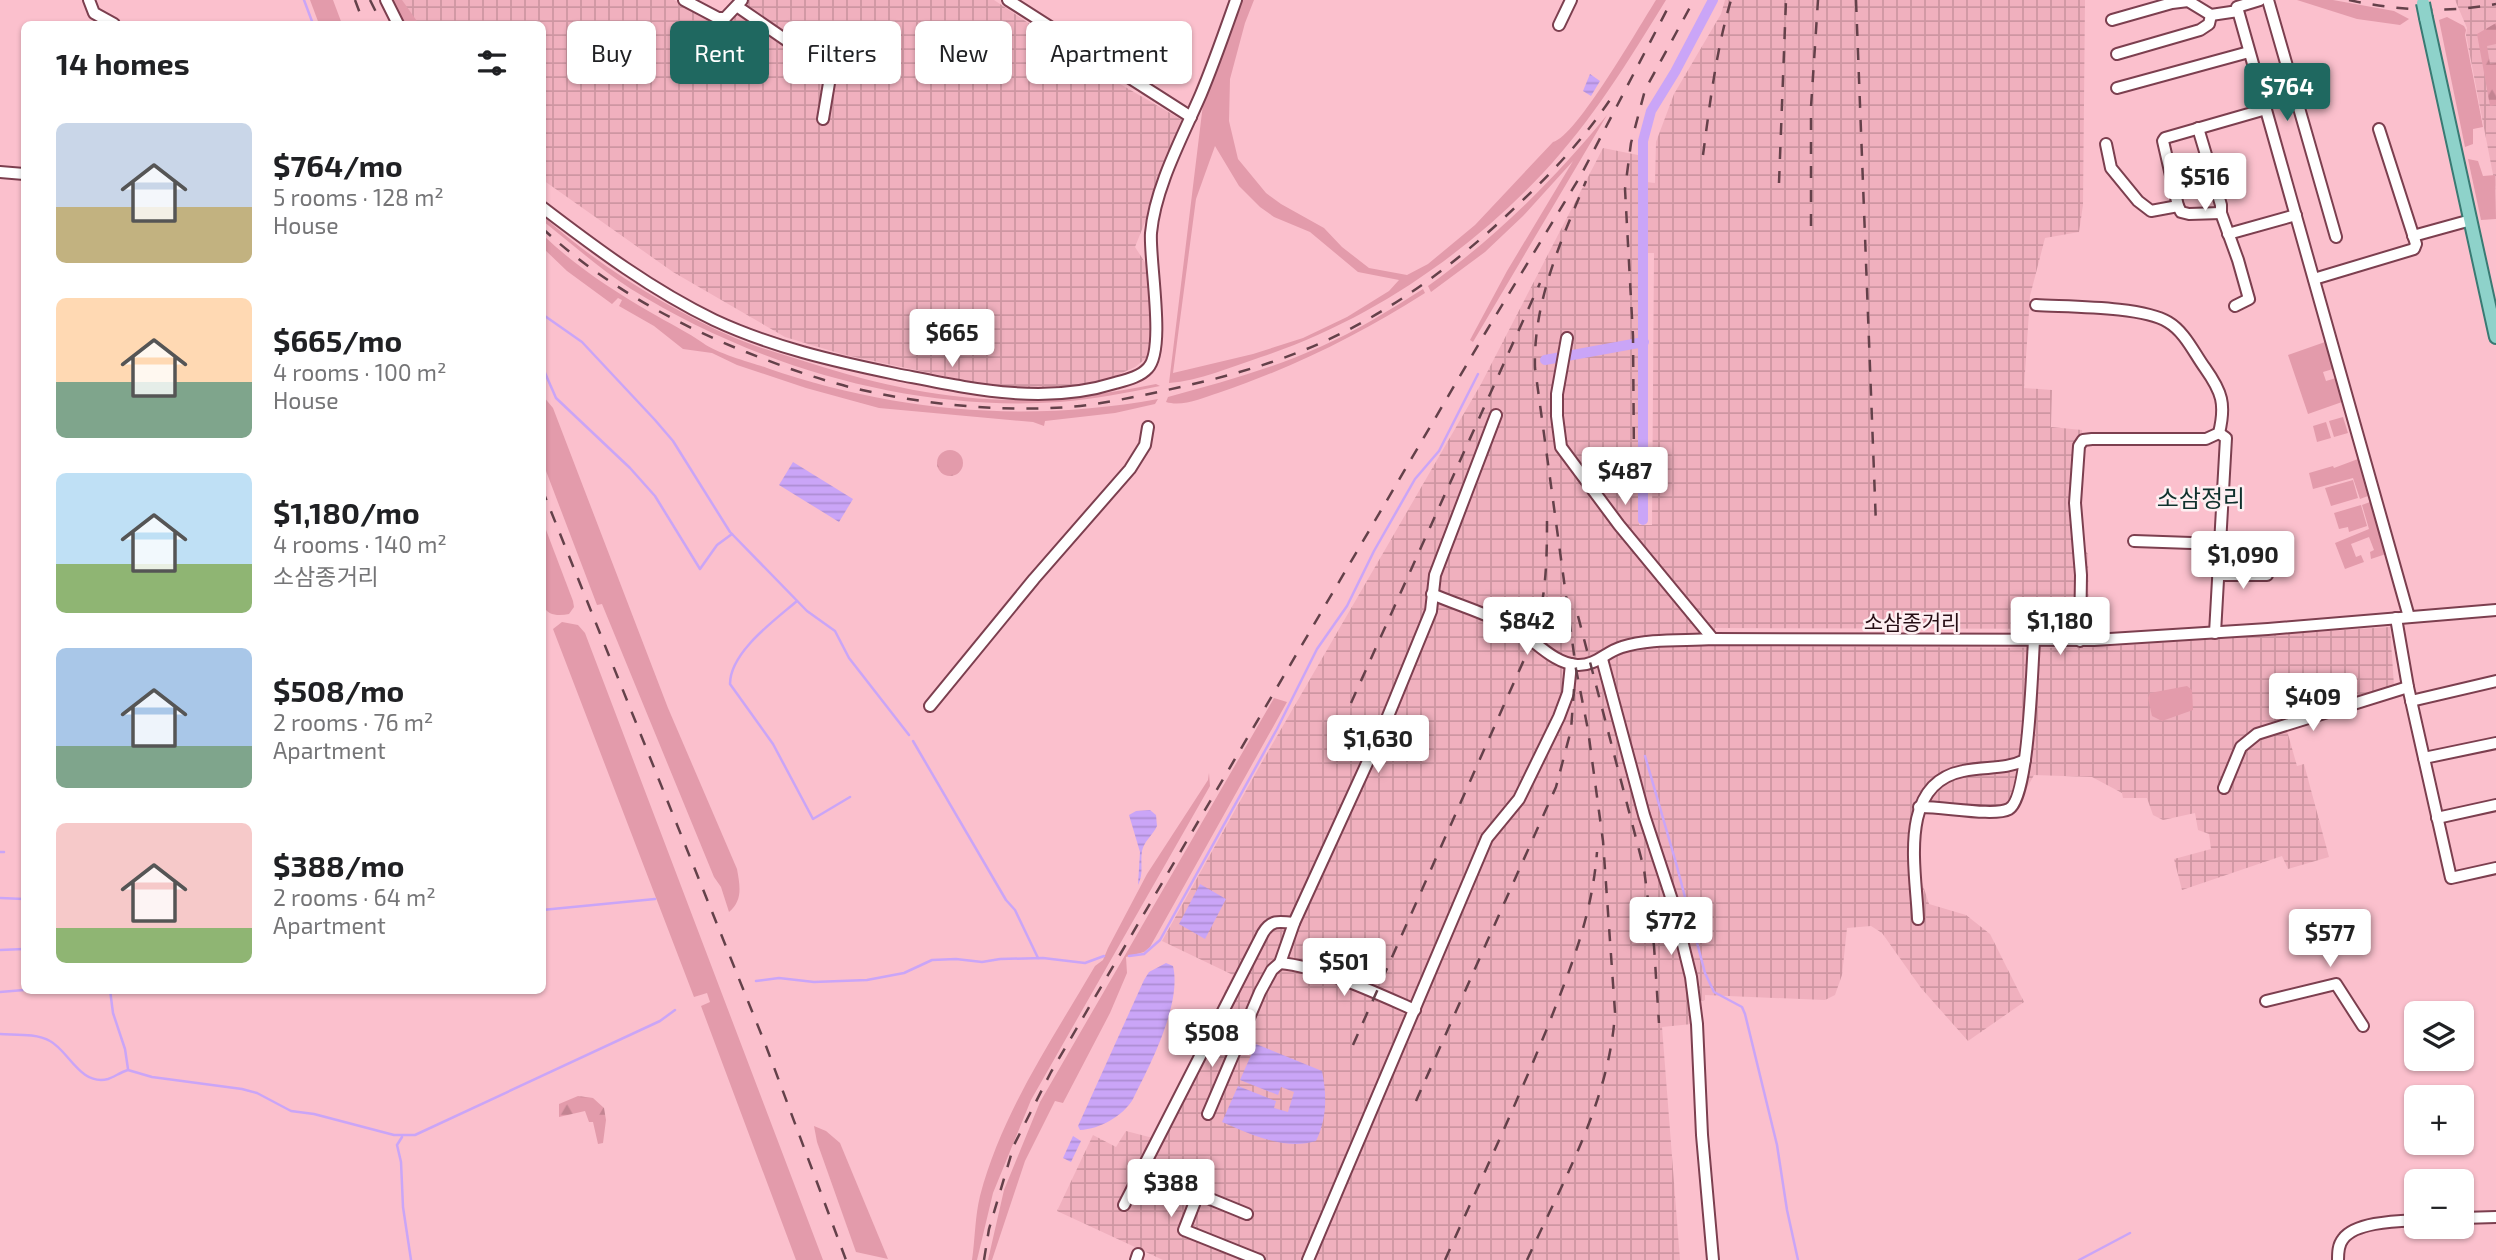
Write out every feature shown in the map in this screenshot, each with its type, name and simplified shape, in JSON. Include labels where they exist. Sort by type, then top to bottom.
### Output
[{"type":"main road","points":[[2423,2],[2496,333]]},
{"type":"street","points":[[89,0],[94,13],[109,21]]},
{"type":"street","points":[[386,0],[396,21]]},
{"type":"street","points":[[684,0],[724,19],[740,3],[831,71],[823,119]]},
{"type":"street","points":[[1008,0],[1191,117]]},
{"type":"street","points":[[546,210],[601,252],[670,296],[733,328],[785,348],[991,392],[1076,392],[1136,377],[1148,369],[1153,360],[1156,315],[1151,234],[1153,223],[1167,175],[1236,0]]},
{"type":"street","points":[[1559,25],[1571,0]]},
{"type":"street","points":[[2260,0],[2237,7],[2409,617]]},
{"type":"street","points":[[2268,0],[2336,237]]},
{"type":"street","points":[[2112,20],[2188,1],[2211,15],[2238,11]]},
{"type":"street","points":[[2117,54],[2200,30],[2208,24],[2211,15]]},
{"type":"street","points":[[2117,88],[2249,52]]},
{"type":"street","points":[[2221,213],[2181,212],[2163,141],[2165,138],[2266,109]]},
{"type":"street","points":[[2198,128],[2221,213],[2249,299],[2235,306]]},
{"type":"street","points":[[2314,279],[2414,249],[2416,244],[2379,129]]},
{"type":"street","points":[[2106,144],[2111,167],[2138,201],[2154,211],[2178,206]]},
{"type":"street","points":[[0,172],[21,174]]},
{"type":"street","points":[[2228,234],[2296,215]]},
{"type":"street","points":[[2413,236],[2471,220]]},
{"type":"street","points":[[2036,305],[2126,312],[2168,322],[2181,334],[2209,373],[2223,401],[2219,433]]},
{"type":"street","points":[[1567,338],[1557,394],[1562,447],[1619,525],[1713,639]]},
{"type":"street","points":[[1208,1114],[1260,992],[1272,970],[1280,963],[1294,923],[1384,726],[1431,611],[1434,575],[1496,415]]},
{"type":"street","points":[[930,706],[1034,579],[1130,469],[1145,445],[1148,427]]},
{"type":"street","points":[[2215,633],[2226,438],[2219,433]]},
{"type":"street","points":[[2080,641],[2081,575],[2075,503],[2075,471],[2079,446],[2084,440],[2092,439],[2206,439],[2219,433]]},
{"type":"street","points":[[2134,541],[2220,544]]},
{"type":"street","points":[[2218,575],[2267,575]]},
{"type":"street","points":[[1432,594],[1517,630],[1545,652],[1571,664],[1590,664],[1602,659],[1644,816],[1672,900],[1691,977],[1697,1024],[1702,1135],[1713,1260]]},
{"type":"street","name":"소삼종거리","points":[[1602,659],[1620,648],[1713,639],[2080,641],[2496,610]]},
{"type":"street","points":[[2396,618],[2408,687],[2451,878],[2496,868]]},
{"type":"street","points":[[1919,807],[1937,806],[1997,812],[2010,809],[2015,803],[2024,773],[2034,641]]},
{"type":"street","points":[[1308,1260],[1487,838],[1519,799],[1559,717],[1568,693],[1571,664]]},
{"type":"street","points":[[2411,701],[2496,681]]},
{"type":"street","points":[[2224,788],[2241,747],[2258,734],[2408,687]]},
{"type":"street","points":[[2424,758],[2496,743]]},
{"type":"street","points":[[1918,919],[1915,823],[1919,807],[1941,778],[1964,771],[2012,766],[2025,760]]},
{"type":"street","points":[[2437,818],[2496,805]]},
{"type":"street","points":[[1125,1205],[1263,933],[1273,922],[1294,923]]},
{"type":"street","points":[[1280,963],[1296,964],[1377,993],[1415,1010]]},
{"type":"street","points":[[2266,1001],[2336,984],[2363,1026]]},
{"type":"street","points":[[1247,1214],[1198,1194],[1184,1230],[1259,1260]]},
{"type":"street","points":[[2474,1218],[2496,1217]]},
{"type":"street","points":[[2338,1260],[2343,1238],[2353,1231],[2387,1222],[2404,1221]]},
{"type":"shaded area","points":[[401,0],[674,0],[712,21],[670,21],[670,84],[769,84],[769,21],[731,21],[745,0],[994,0],[1026,21],[1026,84],[1120,84],[1182,120],[1184,124],[1135,247],[1148,267],[1151,286],[1149,356],[1135,367],[1109,379],[1069,387],[1005,389],[845,355],[785,337],[673,272],[546,182],[546,21],[416,21]]},
{"type":"shaded area","points":[[1725,0],[2085,0],[2083,205],[2079,232],[2045,238],[2030,296],[2024,388],[2052,390],[2051,427],[2082,430],[2084,449],[2078,468],[2082,547],[2088,554],[2089,629],[1715,628],[1715,646],[2083,648],[2390,627],[2394,686],[2330,709],[2284,720],[2297,766],[2304,764],[2329,857],[2288,869],[2282,856],[2182,890],[2174,859],[2211,849],[2209,834],[2198,830],[2195,813],[2163,820],[2153,815],[2147,798],[2123,798],[2122,793],[2092,777],[2034,775],[2014,812],[1998,818],[1949,809],[1921,812],[1917,821],[1920,876],[1929,904],[1966,915],[1990,934],[2024,1002],[1968,1041],[1921,988],[1882,933],[1871,926],[1847,928],[1842,975],[1835,995],[1825,1000],[1705,995],[1705,1000],[1691,1003],[1692,1024],[1662,1027],[1680,1260],[1163,1260],[1057,1211],[1093,1135],[1116,1147],[1126,1131],[1153,1138],[1233,975],[1162,941],[1258,769],[1481,384],[1603,148],[1638,155],[1641,373],[1639,525],[1652,525],[1654,253],[1646,253],[1646,182],[1655,183],[1656,142],[1674,94],[1721,14]]},
{"type":"shaded area","points":[[2455,0],[2496,0],[2496,190],[2466,35],[2467,28]]},
{"type":"shaded area","points":[[1590,74],[1600,81],[1591,96],[1583,91]]},
{"type":"shaded area","points":[[793,462],[853,499],[839,522],[779,485]]},
{"type":"shaded area","points":[[1150,810],[1156,815],[1157,826],[1143,847],[1138,885],[1140,852],[1129,815],[1136,811]]},
{"type":"shaded area","points":[[1200,884],[1226,899],[1205,939],[1179,924]]},
{"type":"shaded area","points":[[1166,963],[1173,966],[1175,981],[1169,1016],[1156,1052],[1133,1099],[1123,1111],[1110,1120],[1080,1130],[1078,1126],[1144,980],[1149,972]]},
{"type":"shaded area","points":[[1256,1044],[1322,1071],[1325,1107],[1316,1141],[1304,1144],[1280,1143],[1222,1122],[1238,1086],[1276,1101],[1274,1108],[1288,1112],[1294,1092],[1281,1087],[1278,1095],[1240,1080]]},
{"type":"shaded area","points":[[1073,1136],[1081,1141],[1071,1162],[1063,1158]]},
{"type":"green space","points":[[310,0],[333,0],[341,21],[318,21]]},
{"type":"green space","points":[[390,0],[402,0],[417,21],[401,21]]},
{"type":"green space","points":[[1242,0],[1254,0],[1230,79],[1229,121],[1238,159],[1266,193],[1324,228],[1342,247],[1369,268],[1407,275],[1428,264],[1475,225],[1553,142],[1577,121],[1656,0],[1666,0],[1609,90],[1561,153],[1513,203],[1448,258],[1413,283],[1339,325],[1215,373],[1169,383],[1204,96]],"holes":[[[1215,146],[1239,186],[1260,207],[1274,217],[1310,232],[1358,272],[1399,280],[1389,291],[1347,317],[1303,338],[1253,354],[1173,373],[1196,199]]]},
{"type":"green space","points":[[2297,0],[2333,0],[2394,11],[2409,19],[2400,25],[2357,19]]},
{"type":"green space","points":[[2447,17],[2464,26],[2466,30],[2483,127],[2473,129],[2473,144],[2465,147],[2439,20]]},
{"type":"green space","points":[[2496,23],[2496,44],[2487,46],[2490,64],[2496,63],[2496,105],[2490,106],[2477,34]]},
{"type":"green space","points":[[1607,115],[1473,342],[1470,340],[1507,271],[1573,161],[1523,216],[1485,252],[1431,292],[1428,286],[1501,228],[1566,162]]},
{"type":"green space","points":[[2468,159],[2478,161],[2483,176],[2495,175],[2496,219],[2481,220]]},
{"type":"green space","points":[[546,218],[609,268],[659,300],[710,327],[753,345],[861,378],[939,394],[1019,400],[1105,393],[1156,384],[1160,386],[1060,402],[948,400],[892,391],[783,362],[730,341],[679,317],[608,273],[546,223]]},
{"type":"green space","points":[[546,238],[567,257],[608,286],[709,347],[815,383],[863,395],[961,409],[1010,411],[1060,410],[1158,399],[1155,404],[1115,413],[1045,421],[1044,426],[1033,422],[879,408],[806,388],[737,365],[712,353],[683,349],[654,326],[619,306],[622,300],[618,298],[612,304],[567,271],[546,251]]},
{"type":"green space","points":[[1423,289],[1425,293],[1400,308],[1350,337],[1299,361],[1199,399],[1186,403],[1166,402],[1168,397],[1264,369],[1320,347],[1360,327]]},
{"type":"green space","points":[[2325,342],[2333,369],[2323,372],[2326,381],[2336,378],[2342,402],[2308,414],[2288,355]]},
{"type":"green space","points":[[546,400],[553,408],[668,708],[737,869],[738,898],[729,912],[721,887],[714,877],[602,604],[597,605],[546,471]]},
{"type":"green space","points":[[2343,417],[2348,433],[2334,437],[2329,421]]},
{"type":"green space","points":[[2326,422],[2331,438],[2317,442],[2313,426]]},
{"type":"green space","points":[[950,450],[959,454],[963,463],[959,472],[950,476],[941,472],[937,463],[941,454]]},
{"type":"green space","points":[[2358,459],[2368,496],[2360,499],[2353,478],[2313,489],[2309,473]]},
{"type":"green space","points":[[2353,480],[2358,498],[2331,506],[2325,488]]},
{"type":"green space","points":[[2370,502],[2386,554],[2371,559],[2370,552],[2374,550],[2369,537],[2351,544],[2356,557],[2361,555],[2364,562],[2345,569],[2335,543],[2369,529],[2362,505]]},
{"type":"green space","points":[[2361,505],[2367,526],[2349,532],[2348,527],[2339,529],[2334,513]]},
{"type":"green space","points":[[546,530],[574,607],[569,614],[550,613],[546,610]]},
{"type":"green space","points":[[562,622],[578,625],[585,633],[823,1260],[796,1260],[701,1006],[710,1002],[707,993],[694,997],[553,629]]},
{"type":"green space","points":[[2187,686],[2192,690],[2193,710],[2162,721],[2152,716],[2148,698],[2150,693]]},
{"type":"green space","points":[[1274,698],[1287,702],[1150,947],[1144,952],[1126,957],[1127,973],[1110,1013],[1063,1103],[1055,1101],[1025,1161],[992,1260],[988,1260],[1004,1190],[1040,1102]]},
{"type":"green space","points":[[1209,773],[1210,786],[1031,1100],[993,1193],[977,1260],[972,1260],[980,1196],[989,1165],[1015,1106],[1095,966],[1103,960],[1147,874],[1208,780]]},
{"type":"green space","points":[[578,1096],[593,1098],[604,1108],[606,1120],[603,1143],[598,1144],[593,1122],[589,1122],[585,1111],[559,1117],[559,1104]]},
{"type":"green space","points":[[814,1126],[826,1131],[840,1143],[888,1259],[856,1252],[817,1142]]},
{"type":"waterway","points":[[304,0],[312,21]]},
{"type":"waterway","points":[[1643,520],[1643,141],[1651,111],[1713,0]]},
{"type":"waterway","points":[[546,317],[582,342],[655,420],[673,441],[730,532],[807,611],[835,631],[849,658],[909,735]]},
{"type":"waterway","points":[[1545,360],[1644,342]]},
{"type":"waterway","points":[[1129,956],[1144,954],[1160,940],[1277,729],[1317,649],[1347,606],[1374,551],[1415,479],[1439,451],[1478,374]]},
{"type":"waterway","points":[[546,375],[556,398],[630,468],[655,496],[700,569],[717,545],[732,534]]},
{"type":"waterway","points":[[797,601],[745,649],[737,660],[730,684],[773,744],[813,819],[850,797]]},
{"type":"waterway","points":[[913,741],[1006,900],[1015,910],[1038,958]]},
{"type":"waterway","points":[[1645,756],[1705,973],[1714,992],[1742,1007],[1745,1014],[1777,1145],[1798,1260]]},
{"type":"waterway","points":[[0,898],[21,899]]},
{"type":"waterway","points":[[546,910],[655,899]]},
{"type":"waterway","points":[[0,950],[21,949]]},
{"type":"waterway","points":[[756,981],[779,978],[814,982],[867,980],[904,973],[932,960],[982,962],[1043,958],[1085,963],[1104,956]]},
{"type":"waterway","points":[[0,992],[21,990]]},
{"type":"waterway","points":[[111,994],[128,1069]]},
{"type":"waterway","points":[[0,1034],[44,1038],[57,1046],[82,1073],[98,1080],[108,1079],[128,1070],[152,1077],[242,1089],[257,1093],[291,1111],[314,1114],[394,1135],[415,1135],[660,1021],[675,1010]]},
{"type":"waterway","points":[[402,1137],[397,1145],[411,1260]]},
{"type":"waterway","points":[[2079,1260],[2130,1233]]},
{"type":"railway","points":[[355,0],[363,21]]},
{"type":"railway","points":[[370,0],[380,21]]},
{"type":"railway","points":[[984,1260],[989,1229],[1014,1145],[1051,1072],[1581,175],[1672,0]]},
{"type":"railway","points":[[1634,463],[1633,336],[1625,189],[1631,143],[1645,90],[1694,0]]},
{"type":"railway","points":[[1703,155],[1717,58],[1731,0]]},
{"type":"railway","points":[[1779,183],[1786,0]]},
{"type":"railway","points":[[1811,226],[1811,107],[1818,0]]},
{"type":"railway","points":[[1856,0],[1876,525]]},
{"type":"railway","points":[[2349,0],[2386,7],[2422,9],[2459,9],[2496,4]]},
{"type":"railway","points":[[546,232],[588,266],[665,314],[719,341],[803,373],[862,390],[913,400],[1018,409],[1082,406],[1212,380],[1256,367],[1321,343],[1386,309],[1448,265],[1521,202],[1578,142],[1615,92]]},
{"type":"railway","points":[[1527,1260],[1583,1139],[1604,1077],[1615,1012],[1603,841],[1588,730],[1576,669],[1535,368],[1539,319],[1550,272],[1586,181]]},
{"type":"railway","points":[[1351,703],[1540,283]]},
{"type":"railway","points":[[546,499],[766,1046],[846,1260]]},
{"type":"railway","points":[[1353,1045],[1531,644],[1543,599],[1547,521]]},
{"type":"railway","points":[[1578,616],[1644,869],[1654,946],[1659,1023]]},
{"type":"railway","points":[[1416,1101],[1556,787],[1571,730],[1574,689]]},
{"type":"railway","points":[[1445,1260],[1565,983],[1585,920],[1597,852]]},
{"type":"district","name":"소삼정리","points":[[2201,497]]}]
